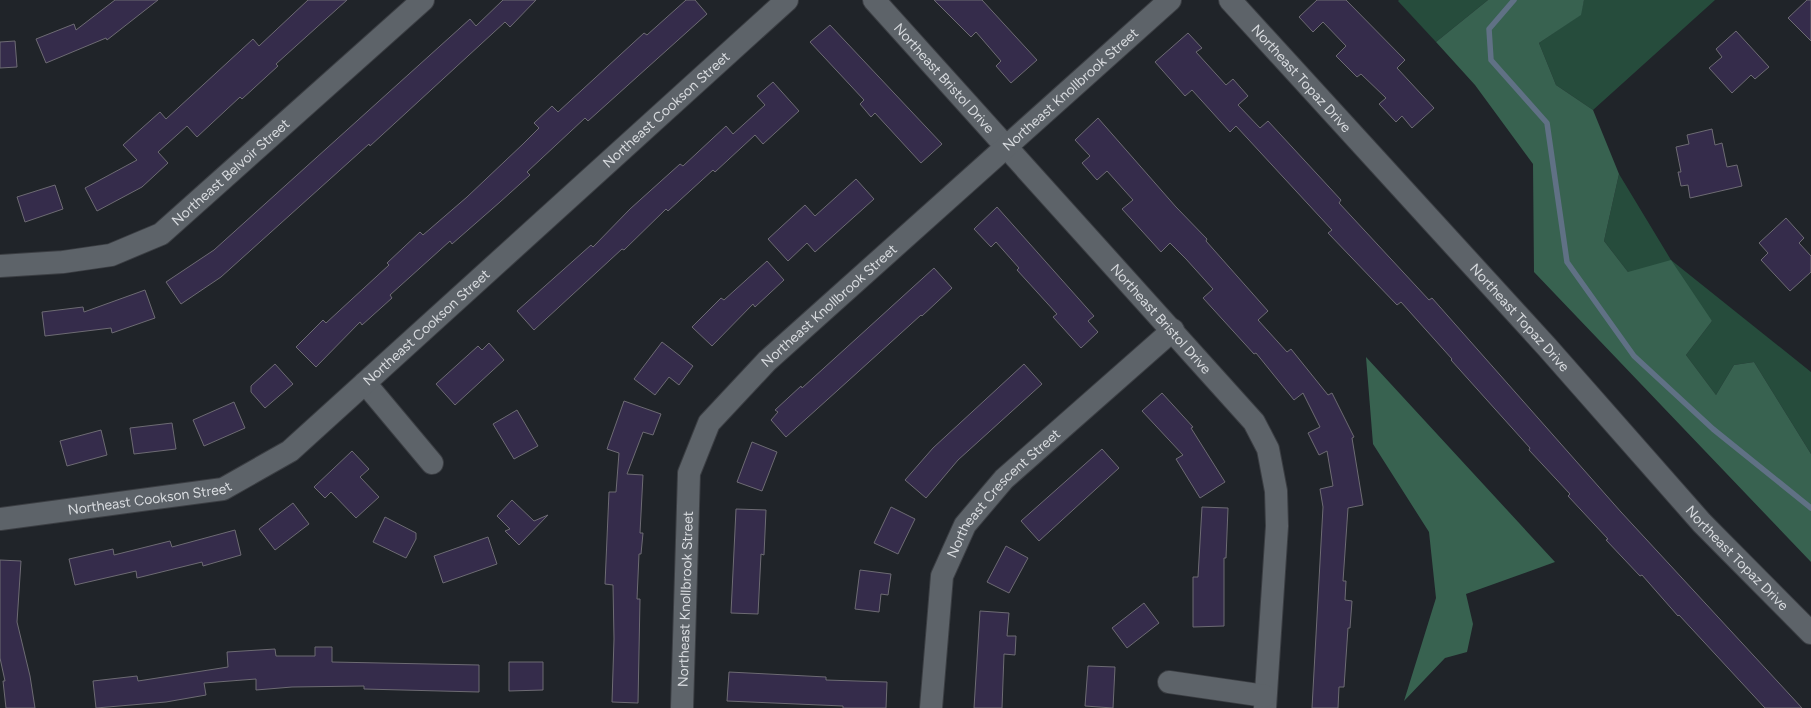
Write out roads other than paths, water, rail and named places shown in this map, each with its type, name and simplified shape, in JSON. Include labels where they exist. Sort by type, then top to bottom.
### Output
[{"type":"street","name":"Northeast Belvoir Street","points":[[0,266],[63,262],[111,255],[161,234],[423,0]]},
{"type":"street","name":"Northeast Cookson Street","points":[[0,518],[224,489],[290,451],[787,0]]},
{"type":"street","name":"Northeast Bristol Drive","points":[[874,0],[1008,146],[1254,422],[1268,449],[1276,491],[1277,526],[1265,702]]},
{"type":"street","name":"Northeast Knollbrook Street","points":[[682,708],[689,473],[709,423],[767,360],[1170,0]]},
{"type":"street","name":"Northeast Topaz Drive","points":[[1230,0],[1546,347],[1702,523],[1811,633]]},
{"type":"street","name":"Northeast Crescent Street","points":[[931,708],[942,576],[965,525],[1004,480],[1173,330]]},
{"type":"street","points":[[365,383],[432,463]]},
{"type":"street","points":[[1169,682],[1265,702]]},
{"type":"waterway","points":[[1514,0],[1489,29],[1491,60],[1547,123],[1567,262],[1634,356],[1713,429],[1811,508]]}]
